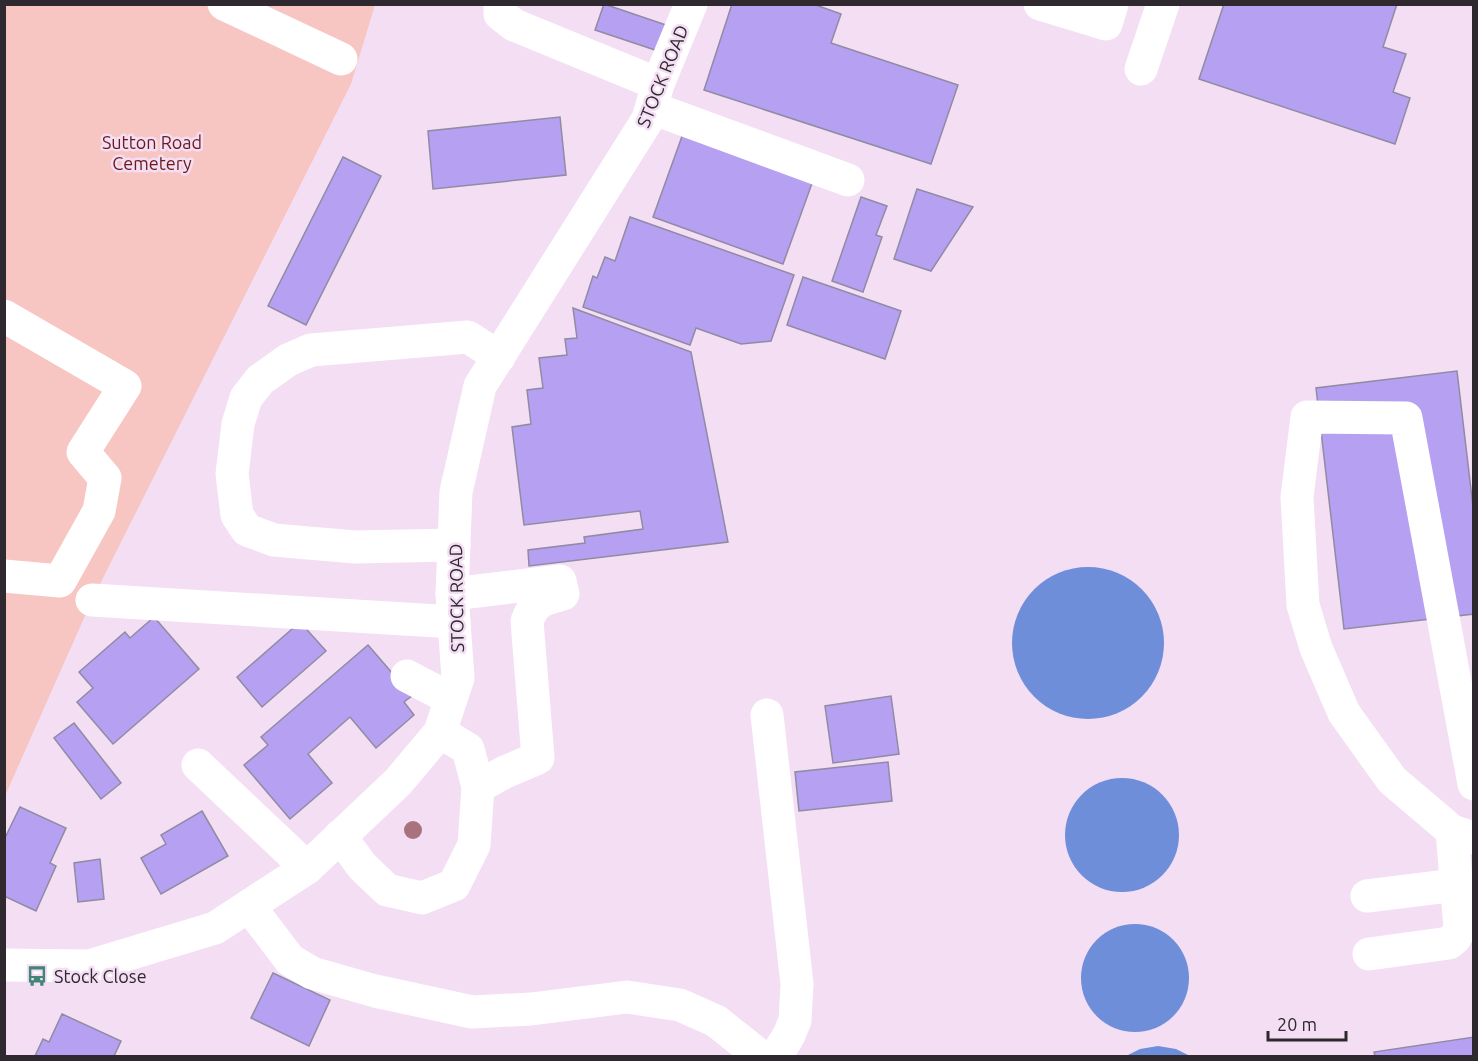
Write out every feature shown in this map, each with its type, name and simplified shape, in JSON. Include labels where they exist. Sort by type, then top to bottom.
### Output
[{"type":"street","points":[[224,4],[341,60]]},
{"type":"street","points":[[500,4],[500,14],[514,25],[655,96],[848,180]]},
{"type":"street","name":"STOCK ROAD","points":[[4,965],[89,966],[215,928],[307,868],[398,782],[440,732],[458,678],[453,608],[456,492],[480,386],[648,119],[691,4]]},
{"type":"street","points":[[1040,4],[1106,24],[1112,4]]},
{"type":"street","points":[[1142,69],[1163,4]]},
{"type":"street","points":[[4,316],[125,386],[83,452],[105,478],[99,511],[60,581],[4,576]]},
{"type":"street","points":[[454,546],[355,547],[274,540],[247,530],[237,515],[232,474],[238,424],[246,398],[260,380],[288,360],[311,350],[468,337],[499,357]]},
{"type":"street","points":[[1369,954],[1449,943],[1455,938],[1460,930],[1456,885],[1463,834],[1392,780],[1344,713],[1316,648],[1303,605],[1297,497],[1308,417],[1406,418],[1473,784]]},
{"type":"street","points":[[92,600],[453,608],[560,581],[563,594],[546,598],[532,607],[527,621],[538,758],[478,787]]},
{"type":"street","points":[[407,676],[451,699]]},
{"type":"street","points":[[767,715],[797,984],[795,1020],[776,1056]]},
{"type":"street","points":[[340,836],[362,866],[387,890],[422,898],[454,885],[474,845],[478,787],[468,749],[440,732]]},
{"type":"street","points":[[198,765],[307,868]]},
{"type":"street","points":[[1367,896],[1456,885]]},
{"type":"street","points":[[249,906],[290,960],[312,973],[375,991],[472,1012],[531,1010],[627,996],[680,1005],[716,1021],[760,1056]]},
{"type":"green space","name":"Sutton Road Cemetery","points":[[5,5],[375,5],[351,84],[92,600],[5,796]]},
{"type":"water","points":[[1088,567],[1103,568],[1117,573],[1142,589],[1158,614],[1163,628],[1163,658],[1158,672],[1142,697],[1117,713],[1103,718],[1088,719],[1073,718],[1059,713],[1034,697],[1018,672],[1013,658],[1012,643],[1013,628],[1018,614],[1034,589],[1059,573],[1073,568]]},
{"type":"water","points":[[1122,778],[1144,783],[1162,795],[1174,813],[1179,835],[1174,857],[1162,875],[1144,887],[1122,892],[1100,887],[1082,875],[1070,857],[1065,835],[1070,813],[1082,795],[1100,783]]},
{"type":"water","points":[[1135,924],[1156,928],[1173,940],[1185,957],[1189,978],[1185,999],[1173,1016],[1156,1028],[1135,1032],[1114,1028],[1097,1016],[1085,999],[1081,978],[1085,957],[1097,940],[1114,928]]},
{"type":"water","points":[[1158,1046],[1176,1049],[1190,1056],[1126,1056],[1140,1049]]},
{"type":"building","points":[[604,4],[666,25],[658,51],[595,30]]},
{"type":"building","points":[[732,4],[813,4],[841,14],[831,43],[958,85],[931,164],[704,90]]},
{"type":"building","points":[[1224,4],[1397,4],[1383,47],[1406,54],[1393,92],[1410,98],[1395,144],[1199,79]]},
{"type":"building","points":[[560,117],[566,175],[433,189],[428,131]]},
{"type":"building","points":[[685,128],[815,175],[783,264],[653,217]]},
{"type":"building","points":[[343,157],[381,176],[306,325],[268,306]]},
{"type":"building","points":[[917,189],[973,207],[931,271],[894,259]]},
{"type":"building","points":[[861,197],[887,206],[876,235],[882,237],[863,292],[832,281]]},
{"type":"building","points":[[630,217],[794,275],[771,341],[741,344],[696,328],[690,345],[583,307],[593,276],[597,278],[605,257],[615,261]]},
{"type":"building","points":[[803,277],[901,311],[885,359],[787,325]]},
{"type":"building","points":[[573,308],[691,352],[728,542],[529,566],[528,550],[585,543],[584,537],[643,529],[640,511],[524,525],[512,427],[531,424],[527,390],[543,388],[539,358],[567,355],[565,339],[577,338]]},
{"type":"building","points":[[1457,371],[1474,515],[1474,614],[1344,629],[1316,388]]},
{"type":"building","points":[[154,617],[199,669],[113,744],[77,702],[93,688],[79,672],[125,632],[130,638]]},
{"type":"building","points":[[300,622],[326,651],[262,707],[237,677]]},
{"type":"building","points":[[368,645],[412,696],[404,702],[414,715],[376,748],[350,717],[308,754],[332,783],[290,819],[244,765],[268,745],[261,737]]},
{"type":"building","points":[[891,696],[899,754],[833,763],[825,706]]},
{"type":"building","points":[[74,723],[121,783],[101,799],[54,738]]},
{"type":"building","points":[[888,762],[892,801],[799,811],[795,772]]},
{"type":"building","points":[[20,807],[66,828],[50,863],[56,866],[36,911],[4,896],[4,840]]},
{"type":"building","points":[[202,811],[228,856],[161,894],[141,858],[166,844],[161,835]]},
{"type":"building","points":[[100,859],[104,899],[78,902],[74,863]]},
{"type":"building","points":[[273,973],[330,1000],[309,1046],[251,1018]]},
{"type":"building","points":[[62,1014],[121,1041],[114,1056],[35,1056],[43,1039],[49,1042]]},
{"type":"building","points":[[1474,1037],[1474,1056],[1375,1056],[1374,1052]]},
{"type":"place","name":"Stock Close","points":[[37,976]]}]
